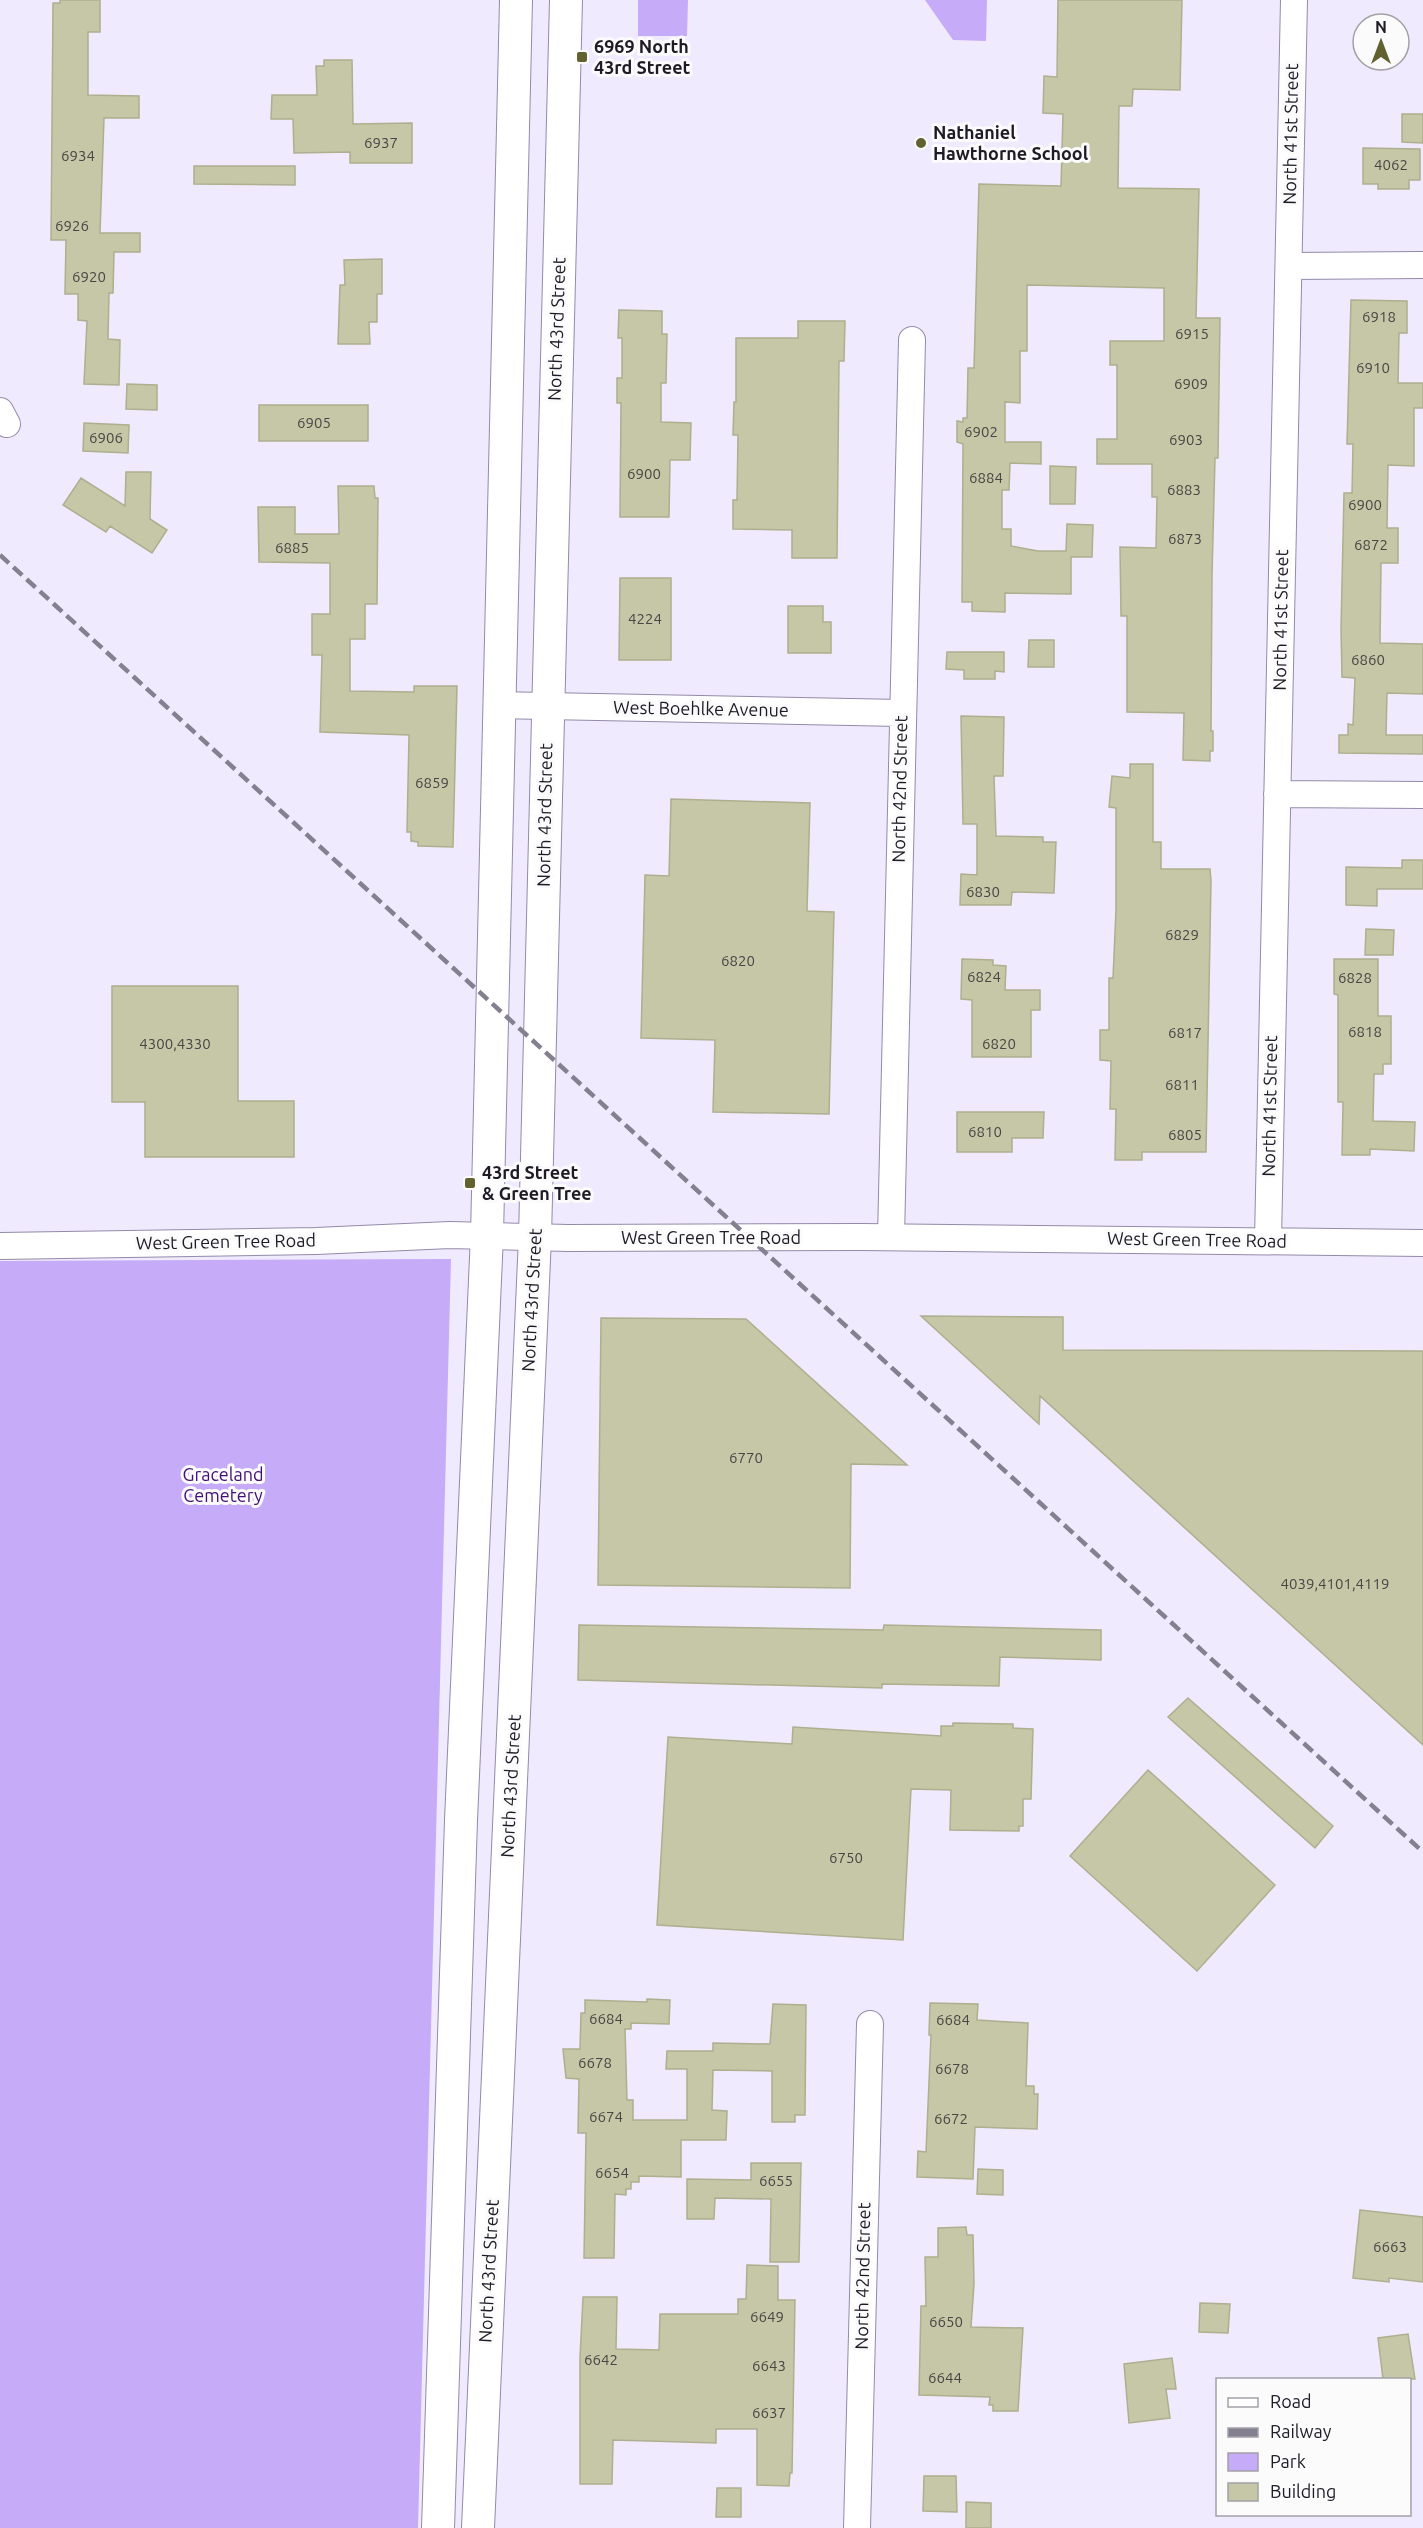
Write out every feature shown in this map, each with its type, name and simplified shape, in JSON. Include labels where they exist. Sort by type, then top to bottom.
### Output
[{"type":"main road","points":[[438,2528],[461,1820],[487,1235],[516,0]]},
{"type":"main road","name":"North 43rd Street","points":[[478,2528],[535,1237],[566,0]]},
{"type":"street","name":"North 41st Street","points":[[1268,1240],[1294,0]]},
{"type":"street","points":[[1289,266],[1423,265]]},
{"type":"street","name":"North 42nd Street","points":[[891,1237],[912,340]]},
{"type":"street","name":"West Boehlke Avenue","points":[[501,705],[902,713]]},
{"type":"street","points":[[1277,794],[1423,795]]},
{"type":"street","name":"West Green Tree Road","points":[[0,1246],[316,1241],[487,1235],[1423,1243]]},
{"type":"street","name":"North 42nd Street","points":[[857,2528],[870,2024]]},
{"type":"green space","points":[[638,0],[688,0],[687,36],[638,36]]},
{"type":"green space","points":[[925,0],[987,0],[986,41],[953,40]]},
{"type":"green space","name":"Graceland Cemetery","points":[[451,1259],[418,2528],[0,2528],[0,1261]]},
{"type":"building","points":[[60,0],[100,0],[100,32],[88,32],[88,95],[139,96],[139,118],[104,118],[100,233],[140,233],[140,252],[114,252],[113,293],[109,293],[108,339],[120,340],[119,385],[84,384],[87,321],[78,320],[78,294],[65,294],[66,240],[51,240],[53,3],[60,3]]},
{"type":"building","points":[[1058,0],[1182,0],[1180,90],[1133,89],[1132,106],[1119,106],[1118,188],[1199,189],[1196,318],[1220,318],[1218,458],[1215,458],[1212,575],[1211,731],[1213,731],[1213,751],[1210,751],[1210,761],[1183,760],[1184,713],[1127,712],[1127,616],[1121,616],[1120,547],[1156,548],[1157,497],[1152,497],[1152,464],[1097,464],[1097,439],[1117,439],[1117,365],[1110,365],[1110,341],[1164,341],[1164,288],[1027,285],[1027,351],[1020,351],[1020,403],[1005,402],[1005,442],[1041,442],[1041,464],[1010,463],[1009,490],[1002,490],[1002,529],[1011,529],[1011,546],[1038,551],[1066,551],[1067,524],[1093,525],[1092,557],[1071,557],[1071,594],[1005,593],[1005,612],[972,611],[972,602],[962,602],[963,444],[957,442],[957,421],[963,422],[963,418],[967,418],[968,368],[974,368],[979,184],[1061,186],[1063,114],[1043,113],[1044,76],[1057,77]]},
{"type":"building","points":[[324,60],[352,60],[353,124],[412,123],[412,163],[350,163],[350,152],[294,153],[293,119],[271,119],[272,95],[317,95],[316,66],[324,66]]},
{"type":"building","points":[[1402,114],[1423,114],[1423,143],[1402,142]]},
{"type":"building","points":[[1363,148],[1420,149],[1420,180],[1409,180],[1409,189],[1378,189],[1378,184],[1363,184]]},
{"type":"building","points":[[194,166],[295,166],[295,185],[194,184]]},
{"type":"building","points":[[382,259],[382,294],[377,294],[377,322],[369,322],[370,344],[338,344],[340,285],[345,285],[344,260]]},
{"type":"building","points":[[1351,300],[1407,301],[1407,333],[1399,333],[1398,383],[1423,383],[1423,408],[1414,408],[1414,466],[1388,465],[1387,528],[1398,528],[1398,563],[1381,563],[1380,643],[1423,644],[1423,694],[1387,693],[1386,735],[1423,735],[1423,754],[1339,753],[1339,735],[1348,735],[1348,724],[1353,725],[1355,678],[1342,677],[1341,629],[1344,493],[1352,493],[1353,444],[1347,444]]},
{"type":"building","points":[[619,310],[662,311],[662,334],[667,334],[666,383],[661,383],[661,422],[691,423],[690,460],[670,460],[669,517],[620,517],[621,403],[617,403],[617,378],[622,378],[622,338],[618,338]]},
{"type":"building","points":[[798,321],[845,321],[844,361],[839,361],[837,558],[792,558],[792,530],[733,529],[733,500],[737,500],[738,435],[733,435],[734,402],[736,402],[736,338],[798,338]]},
{"type":"building","points":[[127,384],[157,385],[157,410],[126,409]]},
{"type":"building","points":[[259,405],[368,405],[368,441],[259,441]]},
{"type":"building","points":[[84,423],[129,425],[128,453],[83,451]]},
{"type":"building","points":[[1050,466],[1076,467],[1075,504],[1050,504]]},
{"type":"building","points":[[126,472],[151,472],[150,519],[167,530],[152,553],[110,526],[106,532],[63,505],[81,478],[125,506]]},
{"type":"building","points":[[338,486],[374,486],[375,498],[378,498],[377,604],[365,604],[365,639],[350,639],[350,691],[414,692],[414,686],[457,686],[453,847],[418,846],[418,842],[411,841],[411,832],[407,832],[409,735],[320,732],[322,655],[312,655],[312,614],[330,614],[330,563],[259,562],[258,507],[295,507],[295,534],[339,534]]},
{"type":"building","points":[[620,578],[671,578],[671,660],[619,660]]},
{"type":"building","points":[[788,606],[823,606],[823,622],[831,622],[831,653],[788,653]]},
{"type":"building","points":[[1029,640],[1054,640],[1054,667],[1028,667]]},
{"type":"building","points":[[947,652],[1004,652],[1004,672],[995,671],[995,679],[964,679],[964,670],[946,669]]},
{"type":"building","points":[[961,716],[1004,717],[1003,776],[994,776],[996,836],[1043,837],[1043,842],[1056,842],[1054,893],[1012,892],[1011,905],[960,905],[961,874],[977,875],[977,824],[963,824]]},
{"type":"building","points":[[1130,764],[1153,764],[1153,842],[1161,842],[1161,869],[1210,869],[1206,1152],[1142,1152],[1142,1160],[1115,1160],[1116,1109],[1110,1109],[1111,1061],[1100,1060],[1100,1030],[1109,1030],[1109,978],[1113,978],[1116,808],[1109,807],[1112,776],[1130,778]]},
{"type":"building","points":[[671,799],[810,803],[807,911],[834,912],[829,1114],[713,1112],[715,1040],[641,1038],[645,875],[669,876]]},
{"type":"building","points":[[1402,860],[1423,860],[1423,889],[1377,889],[1377,906],[1346,905],[1346,867],[1402,868]]},
{"type":"building","points":[[1366,929],[1394,930],[1393,955],[1365,955]]},
{"type":"building","points":[[962,959],[993,960],[993,965],[1006,966],[1005,990],[1040,990],[1040,1010],[1031,1010],[1031,1057],[972,1057],[972,1000],[961,999]]},
{"type":"building","points":[[1334,959],[1378,959],[1378,1016],[1391,1016],[1391,1064],[1383,1064],[1383,1074],[1374,1074],[1373,1121],[1415,1122],[1414,1151],[1370,1149],[1370,1155],[1342,1155],[1343,1102],[1338,1102],[1338,995],[1334,994]]},
{"type":"building","points":[[112,986],[238,986],[238,1101],[294,1101],[294,1157],[145,1157],[145,1102],[112,1102]]},
{"type":"building","points":[[957,1112],[1044,1112],[1043,1138],[1012,1138],[1012,1152],[957,1152]]},
{"type":"building","points":[[921,1316],[1063,1317],[1063,1350],[1423,1351],[1423,1745],[1040,1396],[1039,1424]]},
{"type":"building","points":[[601,1318],[746,1319],[907,1465],[851,1464],[850,1588],[598,1585]]},
{"type":"building","points":[[579,1625],[883,1630],[884,1625],[1101,1630],[1101,1660],[1000,1657],[999,1686],[882,1684],[882,1688],[578,1680]]},
{"type":"building","points":[[1188,1698],[1333,1826],[1315,1848],[1168,1717]]},
{"type":"building","points":[[953,1723],[1013,1724],[1013,1728],[1033,1729],[1031,1799],[1023,1799],[1023,1826],[1019,1826],[1019,1831],[950,1830],[951,1790],[911,1789],[903,1940],[657,1925],[668,1737],[792,1744],[793,1727],[941,1736],[941,1726],[953,1726]]},
{"type":"building","points":[[1148,1770],[1275,1885],[1197,1971],[1070,1856]]},
{"type":"building","points":[[647,1999],[670,2000],[669,2024],[631,2023],[631,2029],[625,2029],[627,2100],[633,2100],[633,2120],[687,2120],[687,2069],[666,2069],[667,2051],[713,2051],[713,2043],[770,2044],[773,2004],[806,2005],[805,2115],[795,2115],[795,2122],[772,2122],[772,2071],[713,2070],[712,2110],[727,2111],[726,2140],[681,2140],[681,2177],[639,2176],[639,2182],[631,2182],[631,2189],[626,2189],[626,2195],[615,2194],[614,2258],[584,2258],[586,2133],[578,2133],[579,2079],[566,2078],[563,2049],[580,2049],[581,2013],[585,2013],[585,2000],[647,2002]]},
{"type":"building","points":[[930,2003],[978,2004],[977,2020],[1028,2023],[1026,2086],[1034,2086],[1034,2094],[1038,2094],[1037,2129],[975,2127],[973,2179],[917,2177],[918,2151],[926,2152],[931,2035],[929,2035]]},
{"type":"building","points":[[751,2163],[801,2163],[799,2262],[770,2262],[771,2199],[715,2198],[714,2219],[687,2219],[687,2179],[751,2180]]},
{"type":"building","points":[[978,2169],[1003,2170],[1003,2195],[977,2194]]},
{"type":"building","points":[[1360,2210],[1423,2217],[1423,2282],[1389,2278],[1389,2282],[1353,2278]]},
{"type":"building","points":[[966,2227],[967,2235],[973,2235],[974,2284],[971,2327],[1023,2328],[1018,2411],[993,2411],[993,2405],[989,2405],[990,2397],[919,2395],[921,2306],[926,2306],[925,2257],[938,2257],[938,2228]]},
{"type":"building","points":[[747,2265],[778,2266],[778,2300],[795,2300],[792,2473],[790,2473],[789,2486],[757,2485],[757,2429],[716,2429],[716,2443],[613,2440],[612,2484],[580,2484],[580,2358],[583,2297],[617,2297],[616,2349],[659,2350],[660,2314],[738,2314],[738,2299],[746,2299]]},
{"type":"building","points":[[1200,2303],[1230,2304],[1228,2333],[1199,2332]]},
{"type":"building","points":[[1408,2334],[1415,2379],[1383,2378],[1378,2338]]},
{"type":"building","points":[[1172,2358],[1176,2389],[1166,2389],[1170,2418],[1129,2423],[1124,2364]]},
{"type":"building","points":[[924,2476],[956,2476],[957,2512],[923,2511]]},
{"type":"building","points":[[717,2488],[741,2488],[741,2517],[716,2517]]},
{"type":"building","points":[[966,2502],[991,2503],[991,2528],[966,2528]]},
{"type":"railway","points":[[0,555],[1423,1852]]},
{"type":"place","name":"6969 North 43rd Street","points":[[582,57]]},
{"type":"place","name":"Nathaniel Hawthorne School","points":[[921,143]]},
{"type":"place","name":"43rd Street & Green Tree","points":[[470,1183]]}]
